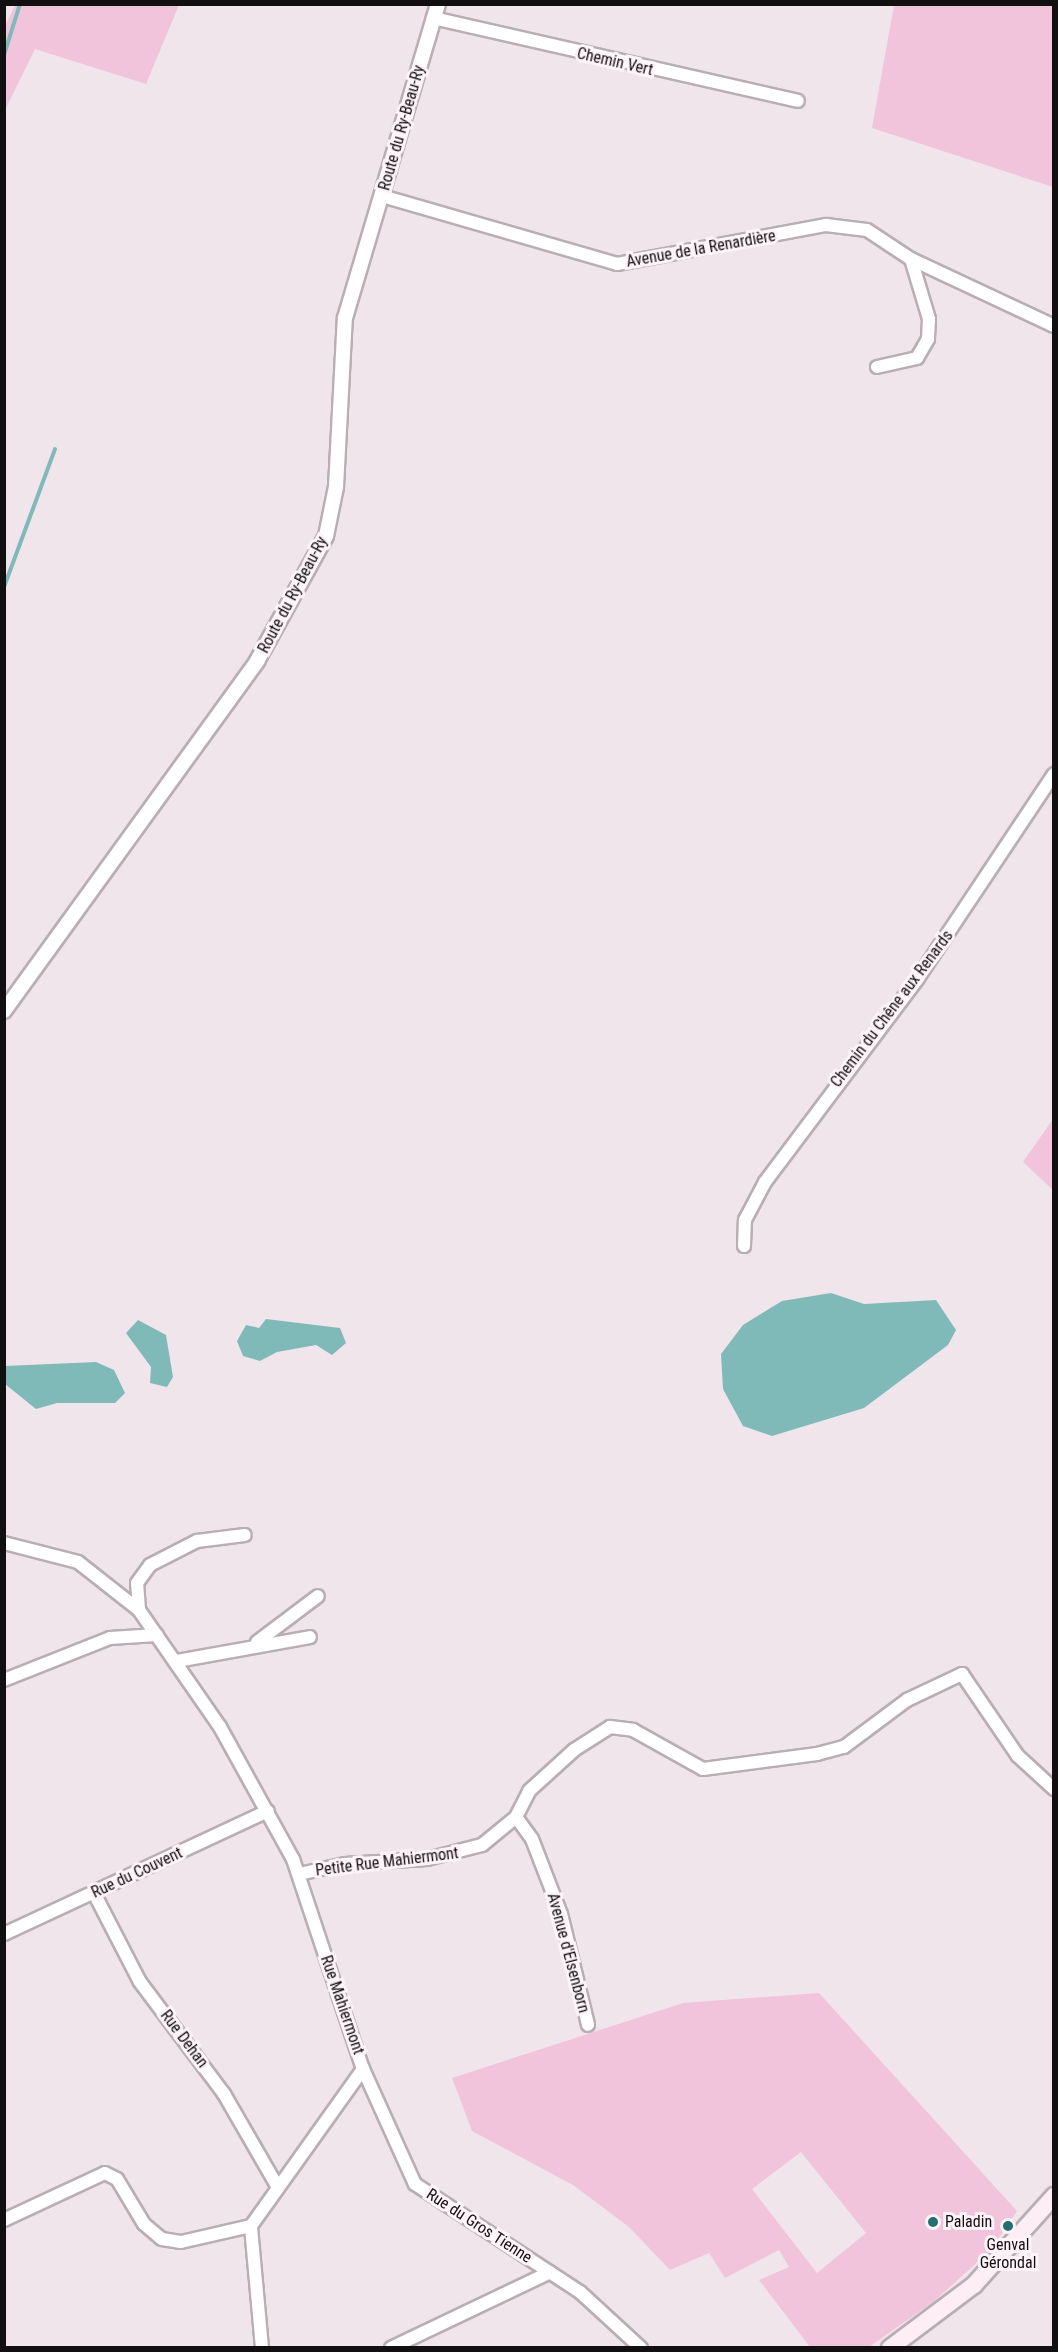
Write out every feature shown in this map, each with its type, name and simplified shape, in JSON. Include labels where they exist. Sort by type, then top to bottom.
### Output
[{"type":"main road","points":[[890,2348],[974,2285],[1014,2243],[1053,2196]]},
{"type":"street","name":"Chemin Vert","points":[[436,11],[798,100]]},
{"type":"street","name":"Route du Ry-Beau-Ry","points":[[4,1011],[257,661],[313,564],[336,488],[345,318],[436,11]]},
{"type":"street","name":"Avenue de la Renardière","points":[[382,196],[617,264],[826,225],[879,234],[911,259],[1053,326]]},
{"type":"street","points":[[877,367],[917,358],[928,339],[929,319],[911,259]]},
{"type":"street","name":"Chemin du Chêne aux Renards","points":[[744,1246],[745,1220],[765,1182],[924,968],[1053,774]]},
{"type":"street","points":[[139,1610],[136,1582],[150,1565],[197,1541],[245,1535]]},
{"type":"street","name":"Rue Mahiermont","points":[[4,1543],[78,1562],[139,1610],[177,1661],[268,1812],[298,1874],[363,2069],[276,2184],[251,2226]]},
{"type":"street","points":[[251,1646],[318,1596]]},
{"type":"street","points":[[4,1680],[110,1638],[157,1635]]},
{"type":"street","points":[[177,1661],[310,1637]]},
{"type":"street","name":"Petite Rue Mahiermont","points":[[298,1874],[345,1864],[461,1853],[495,1838],[516,1817],[529,1791],[574,1750],[610,1727],[633,1730],[703,1769],[844,1747],[907,1700],[962,1674],[1013,1749],[1053,1789]]},
{"type":"street","name":"Rue du Couvent","points":[[4,1934],[268,1812]]},
{"type":"street","name":"Avenue d'Elsenborn","points":[[516,1817],[532,1839],[561,1914],[588,2025]]},
{"type":"street","name":"Rue Dehan","points":[[94,1893],[140,1982],[224,2094],[276,2184]]},
{"type":"street","name":"Rue du Gros Tienne","points":[[363,2069],[415,2184],[550,2271],[641,2348]]},
{"type":"street","points":[[4,2220],[105,2173],[117,2179],[144,2224],[162,2239],[181,2242],[251,2226],[262,2348]]},
{"type":"street","points":[[391,2348],[550,2271]]},
{"type":"shaded area","points":[[15,4],[179,5],[146,84],[35,49],[5,110],[5,26]]},
{"type":"shaded area","points":[[894,5],[1053,5],[1053,187],[872,128]]},
{"type":"shaded area","points":[[1053,1119],[1053,1190],[1023,1162]]},
{"type":"shaded area","points":[[819,1993],[1017,2211],[990,2251],[933,2302],[869,2347],[810,2347],[759,2280],[789,2267],[779,2250],[725,2278],[709,2253],[670,2270],[629,2227],[573,2185],[472,2131],[452,2078],[683,2003]],"holes":[[[801,2152],[866,2233],[817,2273],[752,2189]]]},
{"type":"water","points":[[831,1293],[864,1304],[936,1300],[956,1330],[948,1345],[864,1408],[772,1436],[743,1426],[723,1389],[721,1354],[743,1325],[782,1301]]},
{"type":"water","points":[[266,1319],[340,1328],[346,1343],[332,1355],[316,1345],[277,1352],[260,1361],[243,1356],[237,1341],[246,1325],[259,1328]]},
{"type":"water","points":[[138,1320],[166,1335],[173,1377],[167,1387],[150,1383],[151,1367],[126,1333]]},
{"type":"water","points":[[96,1362],[114,1370],[125,1393],[115,1403],[57,1403],[36,1409],[5,1384],[5,1366]]},
{"type":"waterway","points":[[4,55],[20,4]]},
{"type":"waterway","points":[[4,587],[55,449]]},
{"type":"place","name":"Paladin","points":[[933,2222]]},
{"type":"place","name":"Genval Gérondal","points":[[1008,2226]]}]
